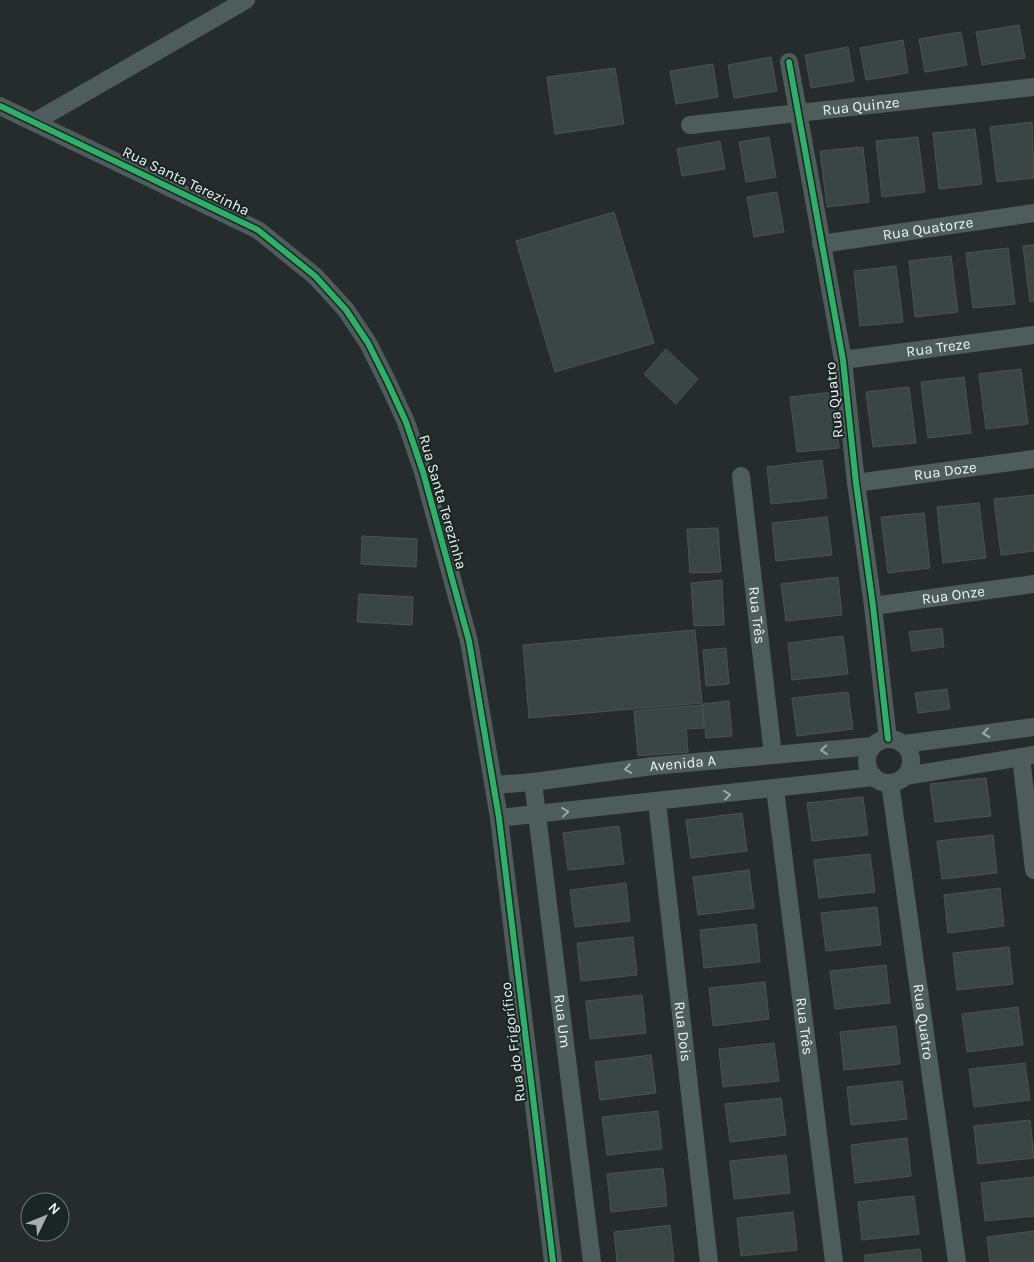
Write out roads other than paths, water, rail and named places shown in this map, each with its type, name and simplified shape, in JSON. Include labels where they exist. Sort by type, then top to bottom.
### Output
[{"type":"street","points":[[34,122],[246,0]]},
{"type":"street","name":"Rua Quatro","points":[[789,62],[843,360],[888,743]]},
{"type":"street","name":"Rua Quinze","points":[[690,125],[1034,87]]},
{"type":"street","name":"Rua Santa Terezinha","points":[[0,106],[258,230],[315,276],[346,310],[368,343],[388,383],[406,422],[422,472],[469,641],[499,818]]},
{"type":"street","name":"Rua Quatorze","points":[[821,244],[1034,213]]},
{"type":"street","name":"Rua Treze","points":[[843,360],[1034,335]]},
{"type":"street","name":"Rua Doze","points":[[856,483],[1034,459]]},
{"type":"street","name":"Rua Três","points":[[741,476],[773,755]]},
{"type":"street","name":"Rua Onze","points":[[873,606],[1034,584]]},
{"type":"street","name":"Avenida A","points":[[494,785],[533,782],[653,766],[1034,727]]},
{"type":"street","points":[[888,743],[911,760],[890,778],[867,761],[888,743]]},
{"type":"street","points":[[499,818],[890,778],[1027,756],[1034,870]]},
{"type":"street","name":"Rua Quatro","points":[[890,778],[957,1262]]},
{"type":"street","name":"Rua Um","points":[[533,782],[592,1262]]},
{"type":"street","name":"Rua Três","points":[[775,789],[834,1262]]},
{"type":"street","name":"Rua Dois","points":[[657,802],[709,1262]]},
{"type":"street","name":"Rua do Frigorífico","points":[[499,818],[553,1262]]}]
